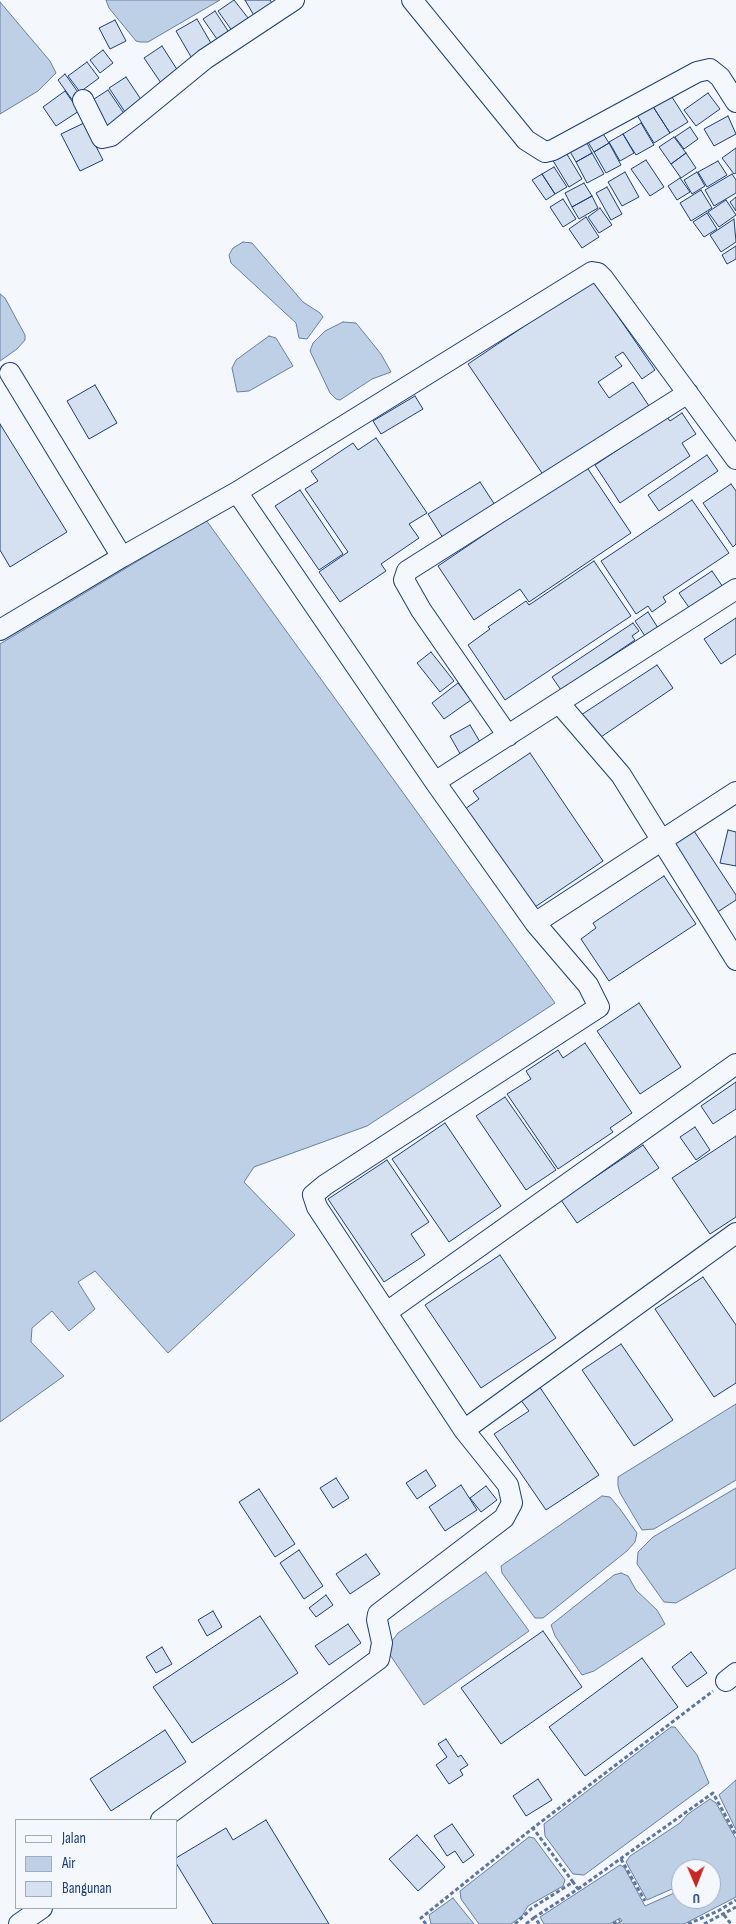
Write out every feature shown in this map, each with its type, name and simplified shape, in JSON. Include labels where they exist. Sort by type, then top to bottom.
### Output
[{"type":"street","points":[[83,100],[102,138],[111,136],[205,59],[294,0]]},
{"type":"street","points":[[412,0],[526,140],[545,152],[553,150],[697,72],[710,69],[720,77],[736,102]]},
{"type":"street","points":[[0,630],[122,557],[237,492],[592,272],[598,272],[603,278],[736,459]]},
{"type":"street","points":[[10,372],[122,557]]},
{"type":"street","points":[[508,736],[420,610],[404,580],[407,570],[688,393]]},
{"type":"street","points":[[163,1819],[380,1659],[382,1643],[377,1620],[378,1614],[504,1518],[512,1503],[508,1486],[464,1430],[317,1208],[313,1195],[325,1185],[598,1008],[588,985],[535,923],[434,782],[237,492]]},
{"type":"street","points":[[434,782],[736,589]]},
{"type":"street","points":[[560,703],[621,775],[662,839],[710,922],[736,960]]},
{"type":"street","points":[[535,923],[736,792]]},
{"type":"street","points":[[387,1312],[736,1064]]},
{"type":"street","points":[[464,1430],[736,1233]]},
{"type":"street","points":[[20,1924],[41,1909]]},
{"type":"path","points":[[426,1924],[422,1918],[533,1828],[731,1677]]},
{"type":"path","points":[[526,1924],[622,1859],[713,1793],[736,1834]]},
{"type":"path","points":[[533,1828],[578,1889]]},
{"type":"path","points":[[622,1859],[645,1902]]},
{"type":"path","points":[[515,1924],[532,1908],[573,1882]]},
{"type":"path","points":[[688,1924],[718,1911],[736,1900]]},
{"type":"path","points":[[704,1924],[736,1907]]},
{"type":"path","points":[[724,1915],[731,1924]]},
{"type":"path","points":[[535,1917],[539,1924]]},
{"type":"path","points":[[613,1924],[620,1920]]},
{"type":"water","points":[[106,0],[220,0],[148,42],[140,42],[136,41],[109,8]]},
{"type":"water","points":[[0,2],[50,61],[56,73],[38,91],[0,114]]},
{"type":"water","points":[[243,242],[252,243],[303,302],[323,317],[307,339],[299,338],[296,323],[231,263],[229,255],[233,248]]},
{"type":"water","points":[[0,294],[5,298],[25,335],[25,340],[17,349],[0,361]]},
{"type":"water","points":[[343,322],[356,323],[381,354],[391,372],[372,379],[340,400],[330,393],[310,351],[313,343],[325,331]]},
{"type":"water","points":[[269,336],[276,338],[293,366],[249,391],[237,392],[232,368],[236,360]]},
{"type":"water","points":[[206,520],[555,1003],[367,1126],[254,1167],[244,1182],[295,1235],[168,1353],[95,1271],[78,1282],[95,1309],[69,1331],[52,1311],[32,1328],[31,1342],[64,1376],[0,1422],[0,644]]},
{"type":"water","points":[[736,1404],[736,1480],[654,1529],[642,1530],[620,1493],[618,1477]]},
{"type":"water","points":[[736,1488],[736,1568],[676,1603],[664,1602],[637,1564],[638,1552],[653,1537]]},
{"type":"water","points":[[602,1496],[610,1497],[620,1509],[637,1533],[635,1542],[627,1551],[543,1618],[535,1618],[502,1573],[501,1566]]},
{"type":"water","points":[[486,1572],[529,1631],[424,1705],[386,1649],[398,1633]]},
{"type":"water","points":[[621,1573],[628,1576],[636,1590],[657,1610],[665,1624],[594,1671],[582,1675],[555,1636],[551,1625],[614,1575]]},
{"type":"water","points":[[671,1727],[675,1727],[697,1755],[709,1783],[584,1875],[573,1874],[545,1836],[544,1824]]},
{"type":"water","points":[[736,1780],[736,1830],[719,1795]]},
{"type":"water","points":[[710,1799],[716,1803],[736,1839],[736,1897],[721,1905],[721,1859],[671,1859],[671,1889],[647,1900],[626,1862],[630,1856],[680,1823],[688,1814]]},
{"type":"water","points":[[529,1837],[534,1838],[565,1880],[563,1886],[528,1906],[522,1916],[511,1924],[479,1924],[461,1899],[460,1891]]},
{"type":"water","points":[[620,1865],[624,1867],[645,1906],[671,1894],[671,1909],[713,1909],[684,1924],[616,1924],[622,1921],[620,1918],[610,1924],[544,1924],[540,1917]]},
{"type":"water","points":[[453,1898],[474,1924],[431,1924],[429,1915]]},
{"type":"building","points":[[234,0],[252,23],[235,35],[218,11]]},
{"type":"building","points":[[245,0],[270,0],[275,7],[256,19]]},
{"type":"building","points":[[215,11],[230,34],[219,42],[203,19]]},
{"type":"building","points":[[197,19],[215,50],[194,62],[176,31]]},
{"type":"building","points":[[115,20],[126,41],[110,49],[99,28]]},
{"type":"building","points":[[162,46],[178,71],[161,83],[144,58]]},
{"type":"building","points":[[103,50],[113,63],[100,73],[90,60]]},
{"type":"building","points":[[87,62],[99,78],[80,92],[68,76]]},
{"type":"building","points":[[65,74],[80,95],[73,101],[58,80]]},
{"type":"building","points":[[126,77],[142,101],[125,112],[109,88]]},
{"type":"building","points":[[108,90],[125,115],[107,126],[91,101]]},
{"type":"building","points":[[65,91],[79,111],[56,126],[43,107]]},
{"type":"building","points":[[708,93],[720,109],[696,126],[684,110]]},
{"type":"building","points":[[670,94],[688,122],[670,133],[652,105]]},
{"type":"building","points":[[652,105],[670,133],[654,143],[637,115]]},
{"type":"building","points":[[728,116],[736,134],[714,146],[704,129]]},
{"type":"building","points":[[84,123],[103,160],[80,171],[61,134]]},
{"type":"building","points":[[641,123],[654,145],[636,155],[623,134]]},
{"type":"building","points":[[690,127],[698,139],[684,149],[675,137]]},
{"type":"building","points":[[600,129],[609,143],[594,152],[585,137]]},
{"type":"building","points":[[623,134],[634,153],[620,161],[609,142]]},
{"type":"building","points":[[674,137],[686,153],[671,164],[659,147]]},
{"type":"building","points":[[585,139],[592,153],[576,162],[568,148]]},
{"type":"building","points":[[609,143],[621,165],[606,173],[594,152]]},
{"type":"building","points":[[736,148],[736,173],[734,174],[722,158]]},
{"type":"building","points":[[565,151],[582,179],[569,187],[552,159]]},
{"type":"building","points":[[592,153],[604,174],[587,183],[576,162]]},
{"type":"building","points":[[686,153],[696,168],[681,178],[671,164]]},
{"type":"building","points":[[646,160],[664,187],[650,196],[631,169]]},
{"type":"building","points":[[718,161],[727,175],[707,187],[698,172]]},
{"type":"building","points":[[554,167],[567,187],[555,194],[542,174]]},
{"type":"building","points":[[625,172],[639,197],[622,206],[608,182]]},
{"type":"building","points":[[697,172],[705,186],[692,194],[684,180]]},
{"type":"building","points":[[542,174],[555,194],[546,200],[532,180]]},
{"type":"building","points":[[732,174],[736,180],[736,193],[714,206],[705,190]]},
{"type":"building","points":[[680,178],[690,192],[677,200],[668,186]]},
{"type":"building","points":[[584,183],[592,196],[572,207],[565,193]]},
{"type":"building","points":[[607,187],[622,214],[611,220],[596,193]]},
{"type":"building","points":[[701,190],[712,208],[691,221],[680,203]]},
{"type":"building","points":[[592,196],[598,208],[579,219],[572,207]]},
{"type":"building","points":[[736,197],[736,211],[730,202]]},
{"type":"building","points":[[563,199],[576,219],[563,227],[550,207]]},
{"type":"building","points":[[726,200],[736,215],[719,227],[708,212]]},
{"type":"building","points":[[600,208],[612,225],[599,233],[588,217]]},
{"type":"building","points":[[707,213],[717,229],[704,237],[693,222]]},
{"type":"building","points":[[586,217],[599,237],[582,248],[569,229]]},
{"type":"building","points":[[734,219],[736,242],[721,252],[710,235]]},
{"type":"building","points":[[736,246],[736,259],[727,264],[722,255]]},
{"type":"building","points":[[593,280],[655,370],[642,379],[623,352],[615,357],[622,366],[598,382],[609,398],[633,382],[649,406],[544,476],[468,364]]},
{"type":"building","points":[[95,385],[117,423],[89,439],[67,401]]},
{"type":"building","points":[[415,396],[423,409],[381,434],[373,421]]},
{"type":"building","points":[[682,413],[696,434],[682,443],[690,456],[620,503],[595,465],[667,417],[670,421]]},
{"type":"building","points":[[0,424],[67,532],[10,567],[0,550]]},
{"type":"building","points":[[376,438],[427,513],[409,524],[419,538],[381,564],[386,571],[340,602],[319,572],[348,552],[305,489],[318,481],[311,471],[353,443],[358,450]]},
{"type":"building","points":[[707,455],[718,471],[659,511],[648,495]]},
{"type":"building","points":[[586,466],[631,533],[529,602],[520,589],[474,620],[438,566]]},
{"type":"building","points":[[480,482],[495,505],[443,538],[428,514]]},
{"type":"building","points":[[731,484],[736,491],[736,544],[733,547],[703,503]]},
{"type":"building","points":[[300,490],[343,554],[319,570],[275,506]]},
{"type":"building","points":[[692,500],[729,553],[663,597],[666,602],[652,612],[648,606],[636,614],[601,561]]},
{"type":"building","points":[[594,561],[631,616],[505,700],[468,645],[490,629],[488,627],[526,601],[529,605]]},
{"type":"building","points":[[712,571],[723,587],[690,609],[679,593]]},
{"type":"building","points":[[648,612],[658,628],[645,636],[635,621]]},
{"type":"building","points":[[736,618],[736,654],[721,664],[704,639]]},
{"type":"building","points":[[633,623],[639,631],[632,636],[635,640],[561,690],[552,677]]},
{"type":"building","points":[[431,652],[454,681],[440,692],[417,663]]},
{"type":"building","points":[[657,665],[673,688],[598,739],[581,715]]},
{"type":"building","points":[[458,683],[471,700],[444,719],[432,703]]},
{"type":"building","points":[[470,725],[483,747],[463,759],[450,736]]},
{"type":"building","points":[[530,753],[603,861],[532,909],[465,809],[479,799],[473,791]]},
{"type":"building","points":[[728,830],[736,832],[736,866],[720,863]]},
{"type":"building","points":[[694,831],[736,895],[736,900],[716,913],[672,845]]},
{"type":"building","points":[[664,876],[696,924],[609,981],[581,939],[596,928],[593,923]]},
{"type":"building","points":[[639,1003],[681,1067],[640,1094],[597,1031]]},
{"type":"building","points":[[585,1043],[632,1113],[610,1128],[613,1132],[558,1169],[507,1094],[531,1079],[526,1071],[558,1050],[563,1058]]},
{"type":"building","points":[[736,1082],[736,1109],[713,1124],[701,1106]]},
{"type":"building","points":[[505,1097],[556,1170],[526,1190],[476,1116]]},
{"type":"building","points":[[445,1123],[501,1206],[449,1242],[392,1159]]},
{"type":"building","points":[[695,1127],[710,1150],[696,1160],[680,1137]]},
{"type":"building","points":[[736,1136],[736,1217],[710,1234],[672,1178]]},
{"type":"building","points":[[643,1145],[659,1168],[577,1223],[561,1200]]},
{"type":"building","points":[[387,1160],[429,1222],[411,1234],[425,1255],[384,1282],[328,1199]]},
{"type":"building","points":[[500,1255],[556,1338],[481,1388],[425,1305]]},
{"type":"building","points":[[703,1277],[736,1325],[736,1383],[714,1397],[655,1309]]},
{"type":"building","points":[[621,1344],[673,1420],[634,1446],[582,1370]]},
{"type":"building","points":[[539,1386],[599,1475],[546,1510],[494,1434],[529,1411],[520,1399]]},
{"type":"building","points":[[426,1470],[436,1486],[417,1499],[406,1483]]},
{"type":"building","points":[[336,1478],[349,1498],[333,1508],[320,1488]]},
{"type":"building","points":[[461,1485],[477,1510],[445,1531],[429,1507]]},
{"type":"building","points":[[486,1486],[497,1500],[481,1512],[470,1498]]},
{"type":"building","points":[[259,1489],[295,1544],[275,1557],[239,1502]]},
{"type":"building","points":[[299,1550],[323,1586],[304,1599],[280,1563]]},
{"type":"building","points":[[366,1554],[380,1574],[350,1594],[336,1574]]},
{"type":"building","points":[[326,1595],[333,1605],[316,1617],[309,1608]]},
{"type":"building","points":[[213,1611],[222,1627],[207,1636],[198,1620]]},
{"type":"building","points":[[260,1616],[298,1673],[192,1743],[153,1687]]},
{"type":"building","points":[[348,1624],[361,1643],[329,1665],[315,1646]]},
{"type":"building","points":[[543,1631],[582,1687],[501,1744],[461,1688]]},
{"type":"building","points":[[162,1647],[172,1664],[156,1673],[146,1657]]},
{"type":"building","points":[[691,1652],[707,1673],[687,1687],[672,1667]]},
{"type":"building","points":[[642,1658],[678,1707],[585,1776],[549,1727]]},
{"type":"building","points":[[165,1730],[186,1762],[111,1811],[90,1779]]},
{"type":"building","points":[[446,1739],[458,1757],[461,1755],[468,1765],[460,1770],[463,1775],[449,1784],[436,1765],[447,1757],[438,1744]]},
{"type":"building","points":[[538,1779],[552,1800],[526,1816],[513,1796]]},
{"type":"building","points":[[266,1820],[329,1924],[213,1924],[178,1866],[178,1857],[226,1828],[233,1840]]},
{"type":"building","points":[[452,1824],[474,1855],[463,1863],[455,1851],[447,1856],[434,1836]]},
{"type":"building","points":[[417,1835],[445,1867],[418,1891],[389,1859]]}]
